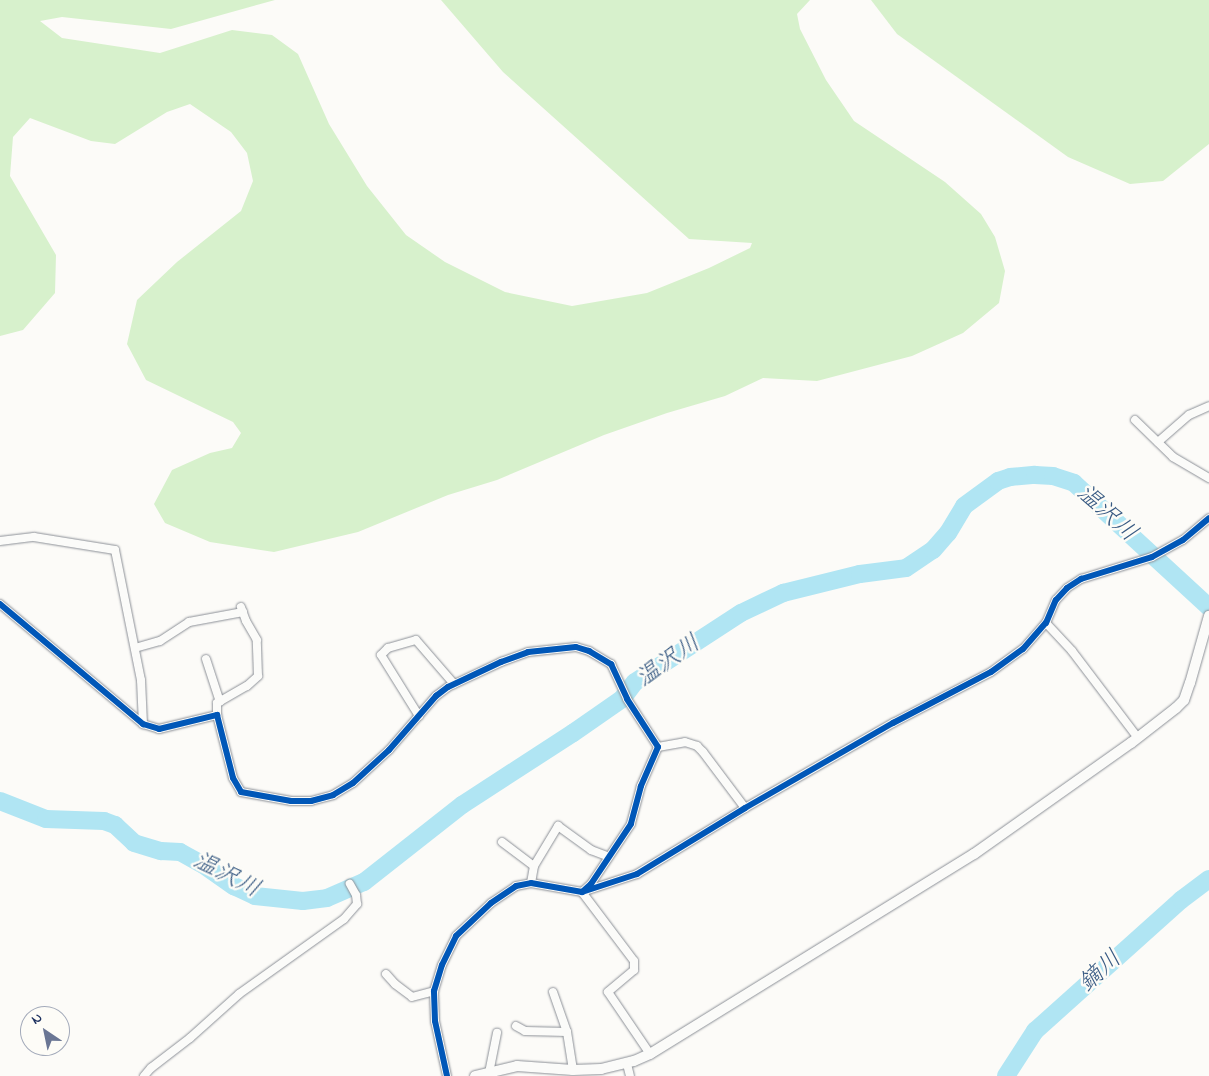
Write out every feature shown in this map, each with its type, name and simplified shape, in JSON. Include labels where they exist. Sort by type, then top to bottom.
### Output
[{"type":"street","points":[[1158,442],[1189,415],[1209,406]]},
{"type":"street","points":[[1135,420],[1173,457],[1209,478]]},
{"type":"street","points":[[447,1076],[435,1021],[434,991],[442,965],[456,936],[491,903],[516,886],[531,883],[582,892],[637,874],[745,808],[893,724],[991,672],[1023,649],[1046,623],[1056,600],[1067,588],[1081,579],[1152,557],[1183,540],[1209,518]]},
{"type":"street","points":[[0,542],[34,538],[116,550],[141,680],[143,724]]},
{"type":"street","points":[[0,604],[143,724],[159,730],[217,715]]},
{"type":"street","points":[[135,648],[160,641],[188,622],[242,610],[257,640],[258,676],[247,686],[217,703],[217,715],[233,778],[241,792],[298,801],[311,801],[333,795],[353,783],[389,750],[436,696],[454,684],[501,662],[528,652],[576,647],[589,651],[611,664],[627,699],[658,746]]},
{"type":"street","points":[[482,1075],[517,1066],[551,1072],[601,1068],[627,1064],[650,1054],[974,854],[1138,738],[1184,700],[1206,636],[1209,616]]},
{"type":"street","points":[[1046,623],[1072,651],[1138,738]]},
{"type":"street","points":[[418,716],[381,655],[388,648],[416,640],[454,684]]},
{"type":"street","points":[[206,659],[220,702]]},
{"type":"street","points":[[658,746],[685,742],[697,746],[704,752],[745,808]]},
{"type":"street","points":[[582,892],[591,884],[631,824],[641,786],[658,746]]},
{"type":"street","points":[[531,883],[534,866],[558,826],[591,850],[609,857]]},
{"type":"street","points":[[502,842],[534,866]]},
{"type":"street","points":[[144,1076],[239,994],[344,919],[357,904],[356,895],[350,884]]},
{"type":"street","points":[[582,892],[634,961],[634,970],[608,992],[650,1054]]},
{"type":"street","points":[[386,974],[395,984],[412,997],[434,991]]},
{"type":"street","points":[[552,992],[567,1032],[573,1070]]},
{"type":"street","points":[[516,1026],[524,1030],[567,1032]]},
{"type":"street","points":[[482,1075],[497,1033]]},
{"type":"street","points":[[627,1064],[630,1076]]},
{"type":"green space","points":[[0,0],[275,0],[171,29],[62,17],[40,21],[62,38],[160,53],[232,30],[272,35],[298,54],[329,124],[367,186],[406,235],[445,262],[505,292],[572,306],[647,293],[709,268],[750,248],[752,243],[689,239],[503,72],[441,0],[810,0],[797,14],[800,29],[826,80],[854,121],[945,182],[981,214],[995,237],[1005,271],[999,303],[963,333],[912,356],[817,381],[763,378],[725,396],[667,413],[604,435],[497,480],[448,495],[358,532],[274,552],[210,542],[165,523],[154,504],[172,470],[210,453],[232,448],[241,433],[233,422],[146,380],[127,344],[137,300],[177,262],[241,211],[253,181],[247,153],[231,132],[190,104],[167,112],[115,144],[91,141],[30,118],[13,137],[10,176],[56,255],[55,293],[23,330],[0,336]]},
{"type":"green space","points":[[871,0],[1209,0],[1209,144],[1163,181],[1130,184],[1068,157],[897,34]]},
{"type":"waterway","name":"温沢川","points":[[0,801],[46,819],[104,821],[115,825],[134,843],[161,851],[180,852],[202,864],[234,886],[255,896],[303,901],[327,898],[364,882],[462,805],[573,733],[622,699],[635,682],[741,613],[783,593],[860,574],[906,568],[933,550],[948,533],[964,506],[998,481],[1010,477],[1053,476],[1074,483],[1209,607]]},
{"type":"waterway","name":"鏑川","points":[[1006,1076],[1035,1031],[1181,900],[1209,879]]},
{"type":"cycle path","points":[[447,1076],[435,1021],[434,991],[442,965],[456,936],[491,903],[516,886],[531,883],[582,892],[637,874],[745,808],[893,723],[991,672],[1023,649],[1046,623],[1056,600],[1067,588],[1081,579],[1152,557],[1183,540],[1209,518]]},
{"type":"cycle path","points":[[0,604],[143,724],[159,729],[217,715],[233,778],[241,792],[291,801],[311,801],[333,795],[353,783],[389,750],[436,696],[448,687],[501,662],[528,652],[576,647],[589,651],[611,664],[627,699],[658,747],[641,786],[631,824],[591,884],[582,892]]}]
